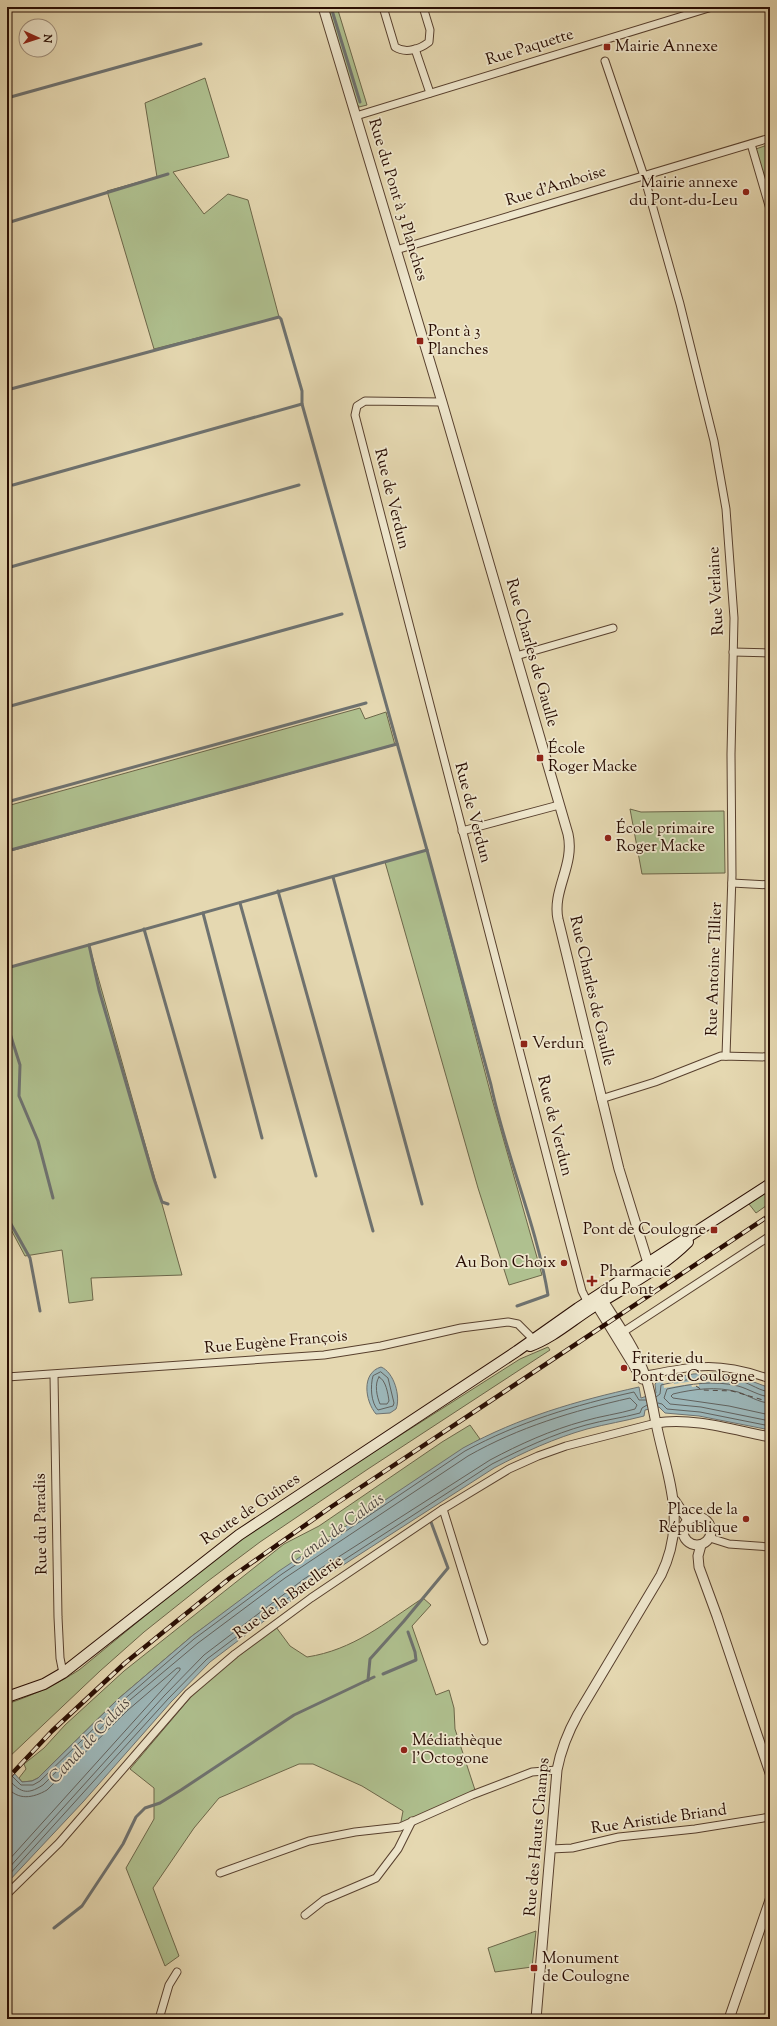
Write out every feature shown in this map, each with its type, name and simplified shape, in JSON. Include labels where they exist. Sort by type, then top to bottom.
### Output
[{"type":"main road","points":[[595,1302],[648,1263],[770,1184]]},
{"type":"main road","points":[[595,1302],[671,1258],[698,1232]]},
{"type":"main road","name":"Route de Guînes","points":[[7,1697],[44,1684],[63,1673],[239,1535],[517,1352],[535,1342],[553,1335],[595,1302]]},
{"type":"street","name":"Rue du Pont à 3 Planches","points":[[323,7],[442,402]]},
{"type":"street","points":[[383,7],[396,47],[399,50],[415,50],[429,42],[431,38],[423,7]]},
{"type":"street","name":"Rue Paquette","points":[[356,116],[712,7]]},
{"type":"street","points":[[415,50],[430,94]]},
{"type":"street","name":"Rue Verlaine","points":[[605,61],[644,176],[680,304],[708,415],[724,499],[732,576],[732,883]]},
{"type":"street","name":"Rue d'Amboise","points":[[396,250],[770,138]]},
{"type":"street","points":[[751,144],[768,194],[770,209]]},
{"type":"street","name":"Rue de Verdun","points":[[442,402],[365,401],[357,406],[355,415],[582,1291],[595,1302]]},
{"type":"street","name":"Rue Charles de Gaulle","points":[[442,402],[570,842],[570,852],[557,902],[557,914],[601,1099],[622,1178],[648,1263]]},
{"type":"street","points":[[516,656],[613,628]]},
{"type":"street","points":[[733,652],[770,653]]},
{"type":"street","points":[[462,831],[560,805]]},
{"type":"street","points":[[732,883],[770,884]]},
{"type":"street","name":"Rue Antoine Tillier","points":[[726,1056],[732,883]]},
{"type":"street","points":[[601,1099],[655,1082],[717,1057],[770,1057]]},
{"type":"street","points":[[620,1334],[770,1236]]},
{"type":"street","points":[[595,1302],[620,1334],[643,1376],[648,1386],[655,1419],[701,1424],[770,1438]]},
{"type":"street","name":"Rue Eugène François","points":[[7,1377],[333,1354],[382,1346],[461,1328],[508,1322],[518,1324],[535,1342]]},
{"type":"street","points":[[643,1376],[688,1367],[717,1366],[738,1368],[770,1379]]},
{"type":"street","name":"Rue du Paradis","points":[[54,1374],[59,1633],[60,1658],[63,1673]]},
{"type":"street","name":"Rue des Hauts Champs","points":[[655,1419],[674,1498],[674,1534],[665,1566]]},
{"type":"street","name":"Rue de la Batellerie","points":[[7,1894],[58,1843],[176,1708],[205,1678],[311,1598],[443,1509],[508,1469],[538,1456],[655,1419]]},
{"type":"street","points":[[674,1498],[678,1507],[688,1520]]},
{"type":"street","points":[[443,1509],[484,1641]]},
{"type":"street","points":[[701,1545],[694,1545],[688,1542],[683,1532],[684,1525],[688,1520],[696,1517],[705,1519],[710,1526],[710,1538]]},
{"type":"street","name":"Rue des Hauts Champs","points":[[536,2019],[557,1770],[560,1752],[572,1725],[679,1543],[683,1532]]},
{"type":"street","points":[[710,1538],[701,1545],[698,1556],[699,1567],[770,1773]]},
{"type":"street","points":[[710,1538],[737,1545],[769,1547]]},
{"type":"street","points":[[220,1873],[309,1841],[355,1832],[400,1827],[472,1795],[532,1772],[557,1770]]},
{"type":"street","name":"Rue Aristide Briand","points":[[551,1849],[572,1848],[619,1837],[695,1829],[770,1817]]},
{"type":"street","points":[[305,1915],[324,1900],[376,1878],[398,1849],[412,1821]]},
{"type":"street","points":[[729,2019],[770,1900]]},
{"type":"street","points":[[159,2019],[169,1985],[177,1972]]},
{"type":"green space","points":[[328,7],[337,7],[367,105],[359,107],[356,102]]},
{"type":"green space","points":[[205,78],[229,157],[173,172],[204,214],[228,194],[248,200],[279,317],[154,349],[107,191],[157,177],[145,103]]},
{"type":"green space","points":[[770,144],[770,185],[765,180],[756,149]]},
{"type":"green space","points":[[360,708],[365,719],[386,712],[395,745],[7,852],[7,806]]},
{"type":"green space","points":[[630,809],[641,812],[724,811],[725,873],[642,874]]},
{"type":"green space","points":[[427,850],[492,1099],[542,1275],[509,1285],[478,1188],[385,862]]},
{"type":"green space","points":[[89,945],[182,1275],[91,1278],[93,1300],[69,1303],[62,1250],[25,1256],[7,1222],[7,968]]},
{"type":"green space","points":[[770,1189],[770,1203],[756,1213],[749,1204]]},
{"type":"green space","points":[[548,1347],[550,1350],[368,1469],[260,1542],[208,1581],[144,1632],[100,1671],[7,1759],[7,1704],[44,1689],[79,1670],[228,1548],[322,1485],[520,1359]]},
{"type":"green space","points":[[470,1425],[480,1439],[326,1539],[192,1636],[118,1699],[38,1778],[32,1781],[22,1782],[19,1778],[26,1769],[24,1764],[44,1748],[65,1725],[124,1671],[284,1544],[319,1526],[442,1442]]},
{"type":"green space","points":[[423,1598],[431,1605],[412,1626],[436,1695],[449,1690],[454,1708],[455,1729],[476,1793],[400,1827],[403,1811],[362,1786],[313,1764],[299,1764],[219,1798],[194,1828],[153,1888],[179,1956],[165,1966],[126,1868],[154,1819],[154,1788],[130,1769],[190,1698],[214,1675],[276,1627],[290,1646],[307,1657],[324,1653],[354,1642],[382,1626]]},
{"type":"green space","points":[[536,1931],[532,1967],[495,1972],[488,1948]]},
{"type":"water","points":[[381,1367],[390,1374],[393,1379],[398,1398],[396,1409],[390,1413],[376,1414],[369,1402],[367,1388],[370,1375]]},
{"type":"water","name":"Canal de Calais","points":[[717,1373],[743,1378],[770,1388],[770,1430],[699,1416],[665,1413],[659,1407],[645,1410],[644,1416],[587,1429],[551,1441],[494,1468],[309,1587],[210,1662],[171,1702],[83,1802],[7,1883],[7,1765],[22,1782],[32,1781],[38,1778],[118,1699],[192,1636],[279,1571],[463,1448],[506,1427],[571,1404],[639,1387],[641,1398],[656,1393],[655,1384],[657,1382],[693,1374]]},
{"type":"pier","points":[[673,1377],[674,1384],[713,1378],[713,1381],[699,1383],[699,1386],[692,1387],[691,1384],[664,1388],[663,1381],[659,1382],[659,1380]]},
{"type":"waterway","points":[[331,7],[360,102]]},
{"type":"waterway","points":[[7,98],[201,44]]},
{"type":"waterway","points":[[7,223],[168,174]]},
{"type":"waterway","points":[[7,390],[279,317],[281,319],[302,391],[302,404]]},
{"type":"waterway","points":[[13,485],[302,404],[427,850]]},
{"type":"waterway","points":[[7,568],[299,485]]},
{"type":"waterway","points":[[7,707],[342,614]]},
{"type":"waterway","points":[[7,802],[366,703]]},
{"type":"waterway","points":[[7,851],[397,744]]},
{"type":"waterway","points":[[7,968],[427,850],[497,1111],[543,1268],[548,1295],[517,1306]]},
{"type":"waterway","points":[[333,877],[422,1204]]},
{"type":"waterway","points":[[278,891],[373,1231]]},
{"type":"waterway","points":[[240,903],[316,1176]]},
{"type":"waterway","points":[[203,913],[262,1138]]},
{"type":"waterway","points":[[144,929],[215,1177]]},
{"type":"waterway","points":[[89,945],[99,990],[154,1179],[162,1202],[168,1204]]},
{"type":"waterway","points":[[7,1024],[20,1065],[19,1096],[38,1141],[53,1198]]},
{"type":"waterway","points":[[7,1217],[30,1258],[40,1311]]},
{"type":"waterway","points":[[368,1680],[370,1659],[448,1568],[431,1522]]},
{"type":"waterway","points":[[383,1674],[416,1660],[415,1652],[408,1632]]},
{"type":"waterway","points":[[54,1928],[82,1906],[123,1844],[136,1817],[145,1808],[160,1803],[181,1790],[294,1715],[374,1677]]},
{"type":"ferry route","points":[[696,1386],[702,1390],[732,1391],[770,1402]]},
{"type":"railway","points":[[7,1779],[52,1731],[125,1663],[230,1578],[331,1507],[770,1215]]},
{"type":"place","name":"Mairie Annexe","points":[[607,47]]},
{"type":"place","name":"Mairie annexe du Pont-du-Leu","points":[[746,192]]},
{"type":"place","name":"Pont à 3 Planches","points":[[420,341]]},
{"type":"place","name":"École Roger Macke","points":[[540,758]]},
{"type":"place","name":"École primaire Roger Macke","points":[[608,838]]},
{"type":"place","name":"Verdun","points":[[524,1044]]},
{"type":"place","name":"Pont de Coulogne","points":[[714,1230]]},
{"type":"place","name":"Au Bon Choix","points":[[564,1263]]},
{"type":"place","name":"Pharmacie du Pont","points":[[592,1281]]},
{"type":"place","name":"Friterie du Pont de Coulogne","points":[[624,1368]]},
{"type":"place","name":"Place de la République","points":[[746,1519]]},
{"type":"place","name":"Médiathèque l'Octogone","points":[[404,1750]]},
{"type":"place","name":"Monument de Coulogne","points":[[534,1968]]}]
